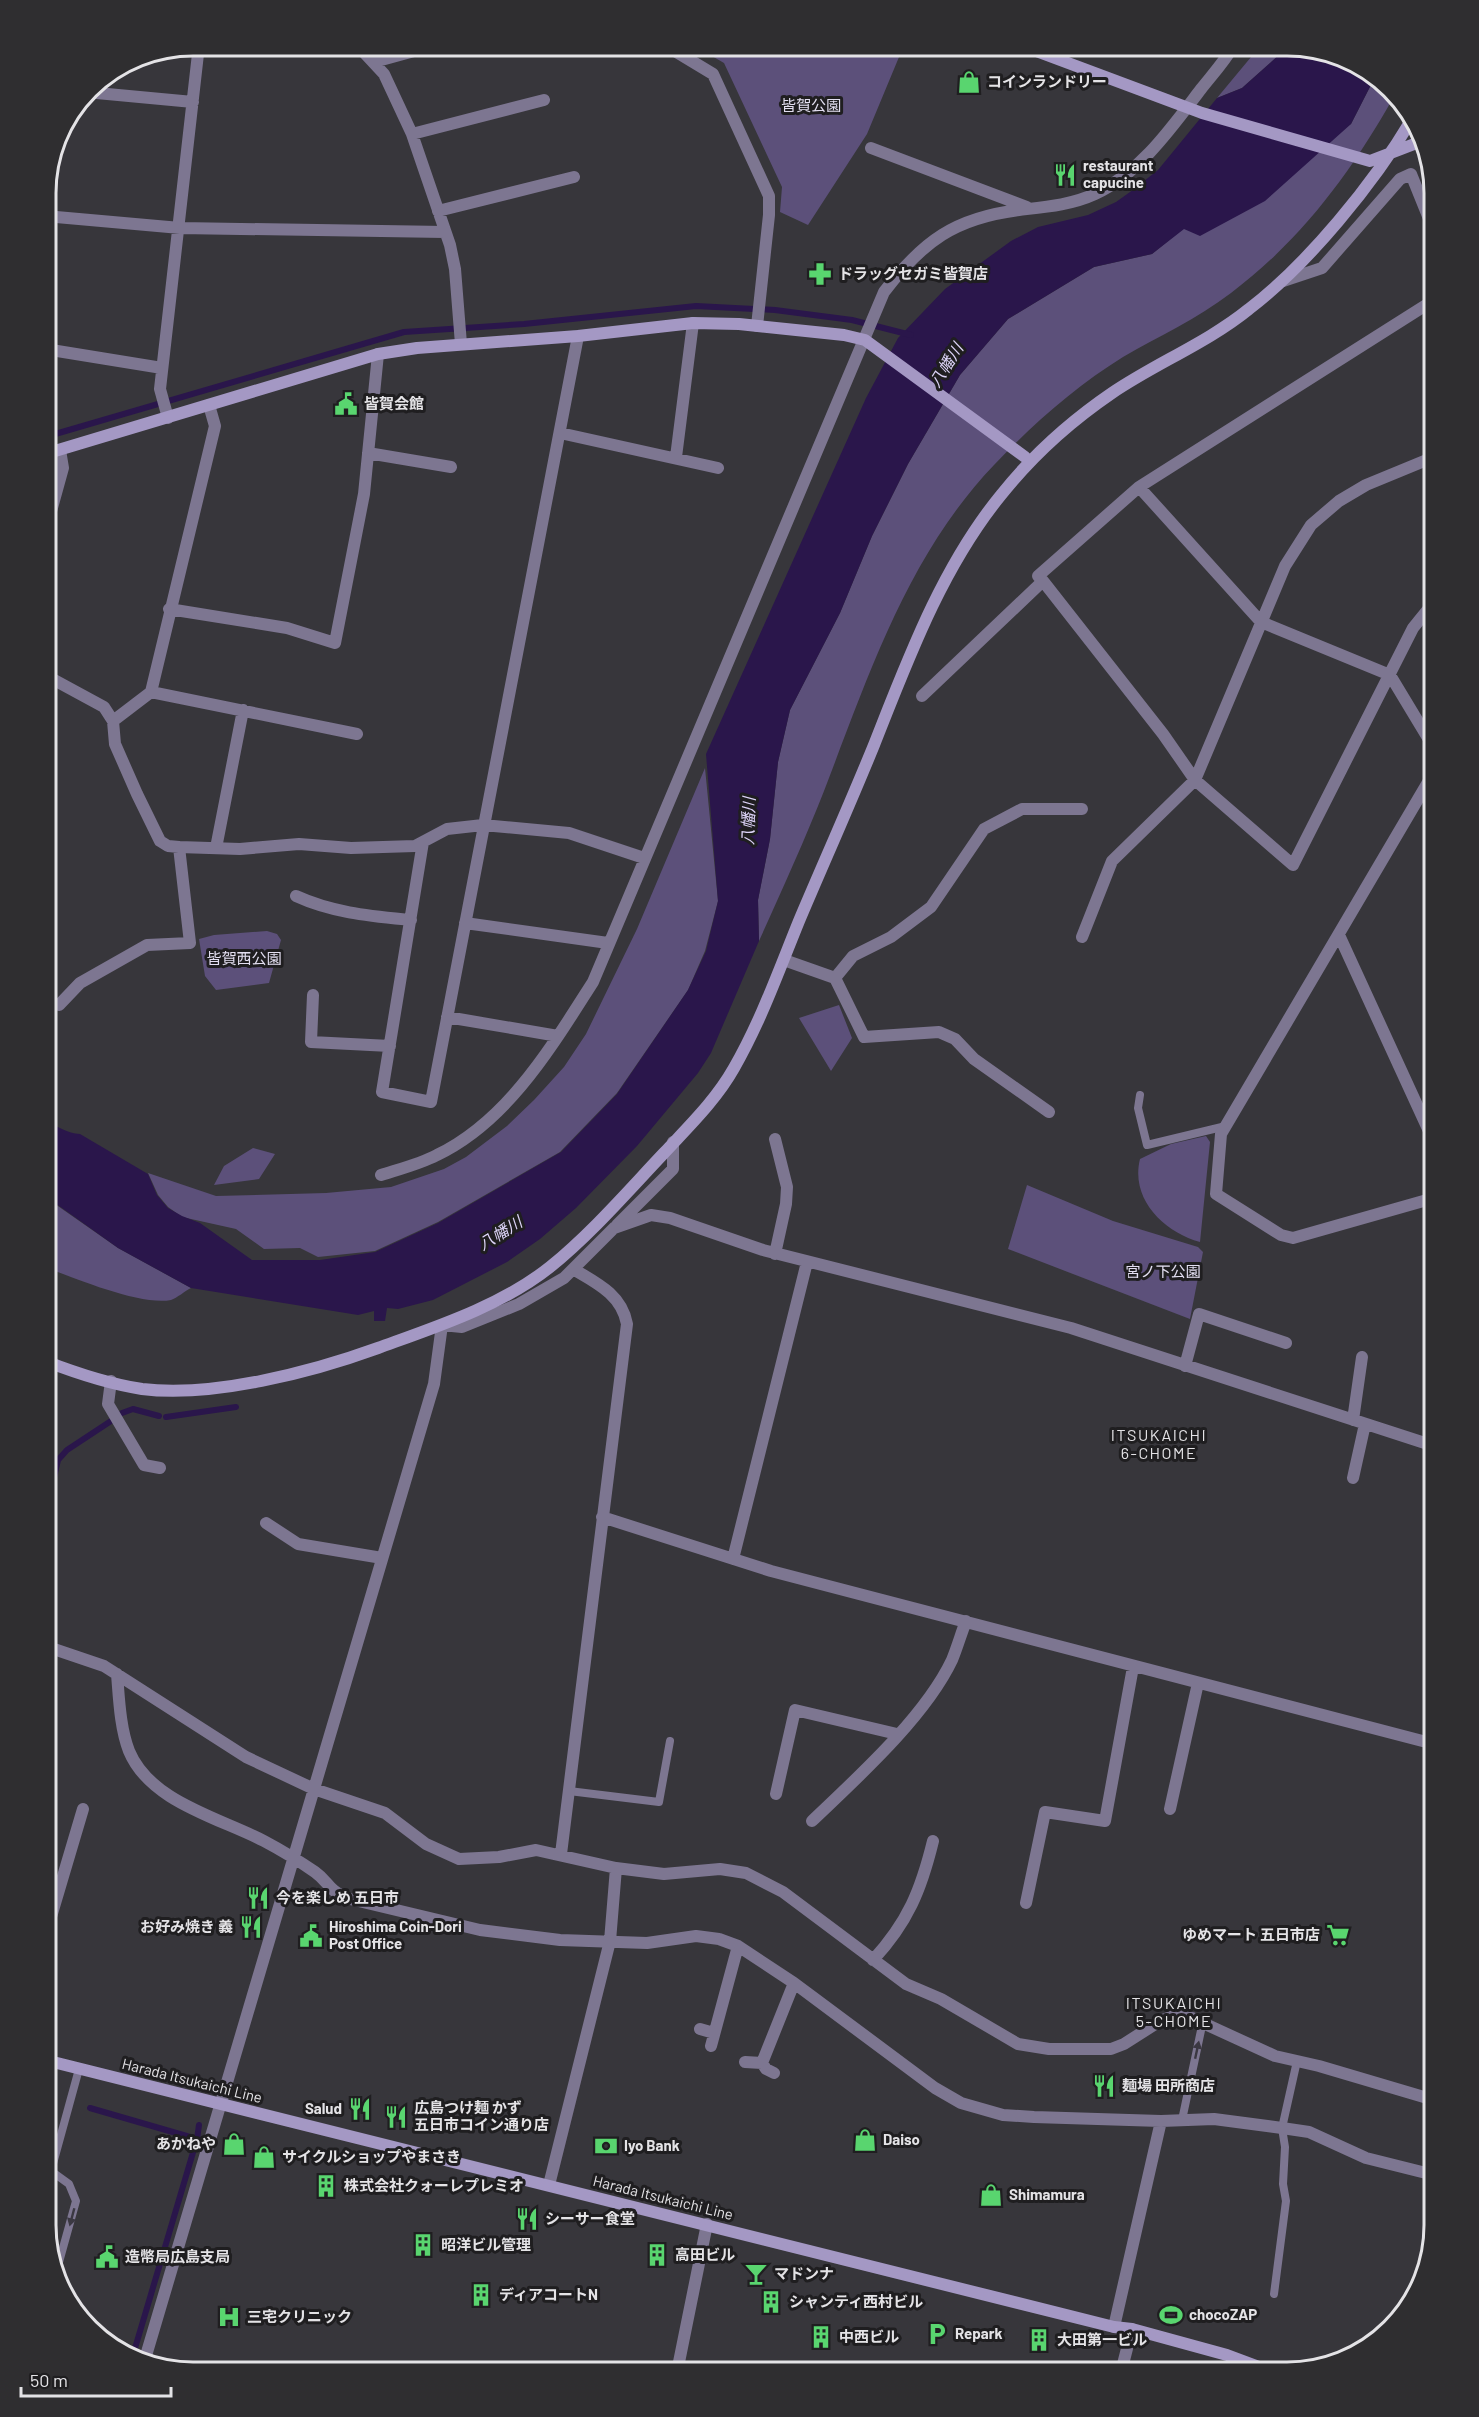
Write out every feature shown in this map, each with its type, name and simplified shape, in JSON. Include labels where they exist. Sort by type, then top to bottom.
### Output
[{"type":"street","points":[[165,408],[160,389],[198,55]]},
{"type":"street","points":[[367,55],[384,74],[412,134],[455,269],[461,333]]},
{"type":"street","points":[[374,62],[398,55]]},
{"type":"street","points":[[682,55],[713,74],[769,196],[758,322]]},
{"type":"street","points":[[1049,56],[1202,113],[1370,161],[1415,144]]},
{"type":"street","points":[[381,1175],[422,1162],[465,1138],[489,1120],[514,1094],[558,1036],[592,982],[884,292],[903,267],[938,237],[973,218],[1073,203],[1097,194],[1146,156],[1187,108],[1226,56]]},
{"type":"street","points":[[98,93],[193,102]]},
{"type":"street","points":[[412,134],[544,100]]},
{"type":"street","points":[[55,1365],[74,1372],[142,1389],[198,1389],[270,1378],[365,1353],[442,1325],[510,1293],[549,1268],[717,1095],[734,1069],[784,960],[926,618],[959,558],[998,498],[1028,459],[1112,393],[1206,339],[1250,309],[1283,281],[1391,155],[1407,128]]},
{"type":"street","points":[[871,147],[1030,208]]},
{"type":"street","points":[[1283,281],[1322,268],[1400,179],[1411,174],[1424,206]]},
{"type":"street","points":[[438,211],[574,177]]},
{"type":"street","points":[[56,217],[180,228],[445,232]]},
{"type":"street","points":[[1424,306],[1140,487],[1038,576],[1163,734],[1195,780],[1293,865],[1413,628],[1424,614]]},
{"type":"street","points":[[56,451],[165,408],[209,405],[378,354],[461,333],[578,336],[693,323],[758,322],[867,335],[1028,459]]},
{"type":"street","points":[[676,457],[693,323]]},
{"type":"street","points":[[423,842],[382,1092],[430,1102],[578,336]]},
{"type":"street","points":[[56,351],[162,368]]},
{"type":"street","points":[[170,609],[286,628],[335,643],[364,494],[378,354]]},
{"type":"street","points":[[113,721],[151,692],[216,426],[209,405]]},
{"type":"street","points":[[560,433],[718,468]]},
{"type":"street","points":[[56,494],[63,468],[60,450]]},
{"type":"street","points":[[368,453],[451,467]]},
{"type":"street","points":[[1082,937],[1112,861],[1195,780],[1285,566],[1311,525],[1339,501],[1366,485],[1424,461]]},
{"type":"street","points":[[1140,487],[1261,622],[1390,675],[1424,731]]},
{"type":"street","points":[[922,696],[1043,581]]},
{"type":"street","points":[[56,681],[104,706],[113,721],[115,744],[155,832],[168,846],[216,848],[299,844],[351,848],[415,846],[447,829],[483,825],[569,833],[644,858]]},
{"type":"street","points":[[151,692],[357,734]]},
{"type":"street","points":[[216,848],[243,711]]},
{"type":"street","points":[[1424,789],[1221,1134],[1216,1194],[1281,1235],[1293,1238],[1424,1201]]},
{"type":"street","points":[[834,978],[853,956],[891,937],[931,907],[984,829],[1022,809],[1082,809]]},
{"type":"street","points":[[59,1005],[80,983],[147,945],[190,943],[179,847]]},
{"type":"street","points":[[296,896],[346,913],[411,920]]},
{"type":"street","points":[[465,923],[608,943]]},
{"type":"street","points":[[1339,935],[1424,1120]]},
{"type":"street","points":[[784,960],[834,978],[864,1037],[939,1032],[948,1034],[974,1059],[1049,1112]]},
{"type":"street","points":[[313,995],[311,1042],[390,1046]]},
{"type":"street","points":[[447,1017],[558,1036]]},
{"type":"street","points":[[775,1139],[787,1187],[776,1254]]},
{"type":"street","points":[[442,1325],[462,1327],[519,1304],[556,1284],[673,1169],[673,1142]]},
{"type":"street","points":[[614,1228],[651,1215],[670,1218],[776,1254],[1071,1328],[1142,1349],[1185,1366],[1424,1442]]},
{"type":"street","points":[[733,1559],[807,1262]]},
{"type":"street","points":[[561,1854],[627,1324],[620,1302],[595,1282],[573,1269]]},
{"type":"street","points":[[1185,1366],[1199,1314],[1286,1343]]},
{"type":"street","points":[[147,2353],[434,1384],[442,1325]]},
{"type":"street","points":[[1353,1420],[1362,1357]]},
{"type":"street","points":[[111,1381],[108,1404],[144,1465],[160,1468]]},
{"type":"street","points":[[1353,1478],[1365,1424]]},
{"type":"street","points":[[602,1517],[733,1559],[1133,1667],[1424,1740]]},
{"type":"street","points":[[266,1523],[298,1544],[382,1558]]},
{"type":"street","points":[[812,1821],[897,1734],[938,1685],[952,1660],[966,1621]]},
{"type":"street","points":[[55,1649],[104,1666],[246,1757],[314,1789],[385,1814],[426,1844],[459,1859],[499,1857],[536,1850],[616,1868],[664,1874],[720,1869],[746,1873],[783,1892],[906,1984],[940,1999],[1018,2044],[1049,2049],[1111,2049],[1124,2044],[1160,2021],[1174,2016],[1203,2021],[1240,2042],[1275,2056],[1424,2097]]},
{"type":"street","points":[[1026,1903],[1045,1812],[1105,1821],[1133,1667]]},
{"type":"street","points":[[117,1674],[128,1749],[141,1770],[174,1797],[265,1842],[317,1874],[331,1891],[346,1898],[480,1930],[560,1940],[647,1943],[696,1936],[719,1939],[738,1946],[794,1983],[935,2088],[961,2103],[1003,2115],[1161,2121],[1214,2119],[1309,2132],[1366,2158],[1424,2172]]},
{"type":"street","points":[[1170,1809],[1197,1683]]},
{"type":"street","points":[[776,1794],[795,1710],[897,1734]]},
{"type":"street","points":[[55,1903],[83,1809]]},
{"type":"street","points":[[873,1960],[890,1942],[915,1901],[933,1841]]},
{"type":"street","points":[[549,2185],[610,1941],[616,1868]]},
{"type":"street","points":[[711,2046],[738,1946]]},
{"type":"street","points":[[762,2063],[794,1983]]},
{"type":"street","points":[[700,2028],[714,2033]]},
{"type":"street","points":[[745,2062],[762,2063]]},
{"type":"street","name":"Harada Itsukaichi Line","points":[[55,2063],[1114,2327],[1132,2329],[1227,2355],[1244,2362]]},
{"type":"street","points":[[762,2063],[766,2069],[774,2073]]},
{"type":"street","points":[[1114,2327],[1161,2121]]},
{"type":"street","points":[[679,2361],[707,2224]]},
{"type":"street","points":[[1124,2362],[1132,2329]]},
{"type":"lane","points":[[1140,1095],[1138,1108],[1147,1145],[1226,1126]]},
{"type":"lane","points":[[569,1791],[659,1802],[670,1741]]},
{"type":"lane","points":[[1182,2120],[1203,2021]]},
{"type":"lane","points":[[1274,2294],[1286,2201],[1283,2184],[1285,2147],[1282,2128],[1297,2061]]},
{"type":"lane","points":[[55,2148],[79,2069]]},
{"type":"lane","points":[[55,2175],[69,2184],[76,2201],[60,2259]]},
{"type":"green space","name":"皆賀公園","points":[[711,55],[900,56],[867,134],[808,225],[780,212],[782,187],[724,63]]},
{"type":"green space","points":[[1252,56],[1278,56],[1242,88],[1217,98]]},
{"type":"green space","points":[[1371,85],[1390,103],[1360,153],[1341,179],[1302,228],[1280,251],[1218,302],[1123,357],[1072,393],[1009,450],[964,500],[937,538],[893,619],[824,791],[759,941],[758,900],[770,839],[778,762],[790,710],[840,613],[872,536],[908,464],[960,375],[1008,319],[1094,267],[1152,254],[1184,228],[1351,124]]},
{"type":"green space","points":[[705,768],[718,901],[705,951],[688,990],[617,1093],[560,1152],[438,1222],[375,1251],[318,1257],[300,1248],[264,1249],[236,1229],[182,1217],[168,1207],[158,1195],[148,1173],[216,1196],[326,1193],[391,1187],[444,1169],[466,1157],[507,1126],[564,1067],[586,1034],[637,929]]},
{"type":"green space","name":"皆賀西公園","points":[[267,931],[277,934],[281,940],[269,983],[216,990],[205,976],[199,939],[214,935]]},
{"type":"green space","points":[[839,1005],[852,1038],[831,1071],[799,1018]]},
{"type":"green space","points":[[1206,1136],[1210,1142],[1200,1242],[1174,1230],[1153,1212],[1145,1200],[1138,1174],[1140,1159],[1171,1144]]},
{"type":"green space","points":[[253,1148],[275,1154],[259,1179],[214,1185],[224,1166]]},
{"type":"green space","name":"宮ノ下公園","points":[[1027,1185],[1113,1221],[1198,1247],[1203,1252],[1190,1319],[1008,1249]]},
{"type":"green space","points":[[55,1204],[118,1248],[191,1288],[171,1300],[158,1301],[126,1295],[55,1271]]},
{"type":"water","name":"八幡川","points":[[1278,56],[1313,58],[1331,63],[1371,85],[1351,124],[1265,201],[1200,236],[1184,229],[1152,254],[1094,267],[1008,319],[960,375],[908,464],[872,536],[840,613],[790,710],[778,762],[770,839],[758,900],[759,941],[711,1053],[698,1073],[637,1146],[576,1208],[540,1239],[507,1262],[433,1300],[398,1309],[387,1308],[385,1321],[374,1321],[374,1311],[358,1315],[191,1288],[118,1248],[56,1203],[56,1127],[80,1134],[148,1174],[157,1195],[168,1208],[200,1223],[252,1260],[320,1260],[375,1252],[438,1223],[561,1152],[617,1094],[688,990],[706,951],[718,901],[706,754],[866,398],[898,338],[945,289],[1011,241],[1038,227],[1088,215],[1116,202],[1130,192],[1158,170],[1217,98],[1242,88]]},
{"type":"waterway","points":[[56,434],[404,332],[524,324],[696,306],[775,310],[852,320],[911,335]]},
{"type":"waterway","points":[[166,1417],[236,1407]]},
{"type":"waterway","points":[[122,1413],[133,1409],[159,1416]]},
{"type":"waterway","points":[[55,1471],[58,1460],[67,1450],[111,1421]]},
{"type":"waterway","points":[[90,2108],[197,2139],[199,2125]]},
{"type":"waterway","points":[[135,2348],[197,2139]]},
{"type":"place","name":"コインランドリー","points":[[969,82]]},
{"type":"place","name":"restaurant capucine","points":[[1065,175]]},
{"type":"place","name":"ドラッグセガミ皆賀店","points":[[820,274]]},
{"type":"place","name":"皆賀会館","points":[[346,404]]},
{"type":"place","name":"今を楽しめ 五日市","points":[[258,1898]]},
{"type":"place","name":"お好み焼き 義","points":[[251,1927]]},
{"type":"place","name":"ゆめマート 五日市店","points":[[1338,1935]]},
{"type":"place","name":"Hiroshima Coin-Dori Post Office","points":[[311,1936]]},
{"type":"place","name":"麺場 田所商店","points":[[1104,2086]]},
{"type":"place","name":"Salud","points":[[360,2109]]},
{"type":"place","name":"広島つけ麺 かず 五日市コイン通り店","points":[[396,2117]]},
{"type":"place","name":"Daiso","points":[[865,2140]]},
{"type":"place","name":"あかねや","points":[[234,2144]]},
{"type":"place","name":"Iyo Bank","points":[[606,2146]]},
{"type":"place","name":"サイクルショップやまさき","points":[[264,2157]]},
{"type":"place","name":"株式会社クォーレプレミオ","points":[[326,2186]]},
{"type":"place","name":"Shimamura","points":[[991,2195]]},
{"type":"place","name":"シーサー食堂","points":[[527,2219]]},
{"type":"place","name":"昭洋ビル管理","points":[[423,2245]]},
{"type":"place","name":"高田ビル","points":[[657,2255]]},
{"type":"place","name":"造幣局広島支局","points":[[107,2257]]},
{"type":"place","name":"マドンナ","points":[[756,2274]]},
{"type":"place","name":"ディアコートN","points":[[481,2295]]},
{"type":"place","name":"シャンティ西村ビル","points":[[771,2302]]},
{"type":"place","name":"chocoZAP","points":[[1171,2315]]},
{"type":"place","name":"三宅クリニック","points":[[229,2317]]},
{"type":"place","name":"Repark","points":[[937,2334]]},
{"type":"place","name":"中西ビル","points":[[821,2337]]},
{"type":"place","name":"大田第一ビル","points":[[1039,2340]]},
{"type":"district","name":"ITSUKAICHI 6-CHOME","points":[[1159,1444]]},
{"type":"district","name":"ITSUKAICHI 5-CHOME","points":[[1174,2012]]}]
